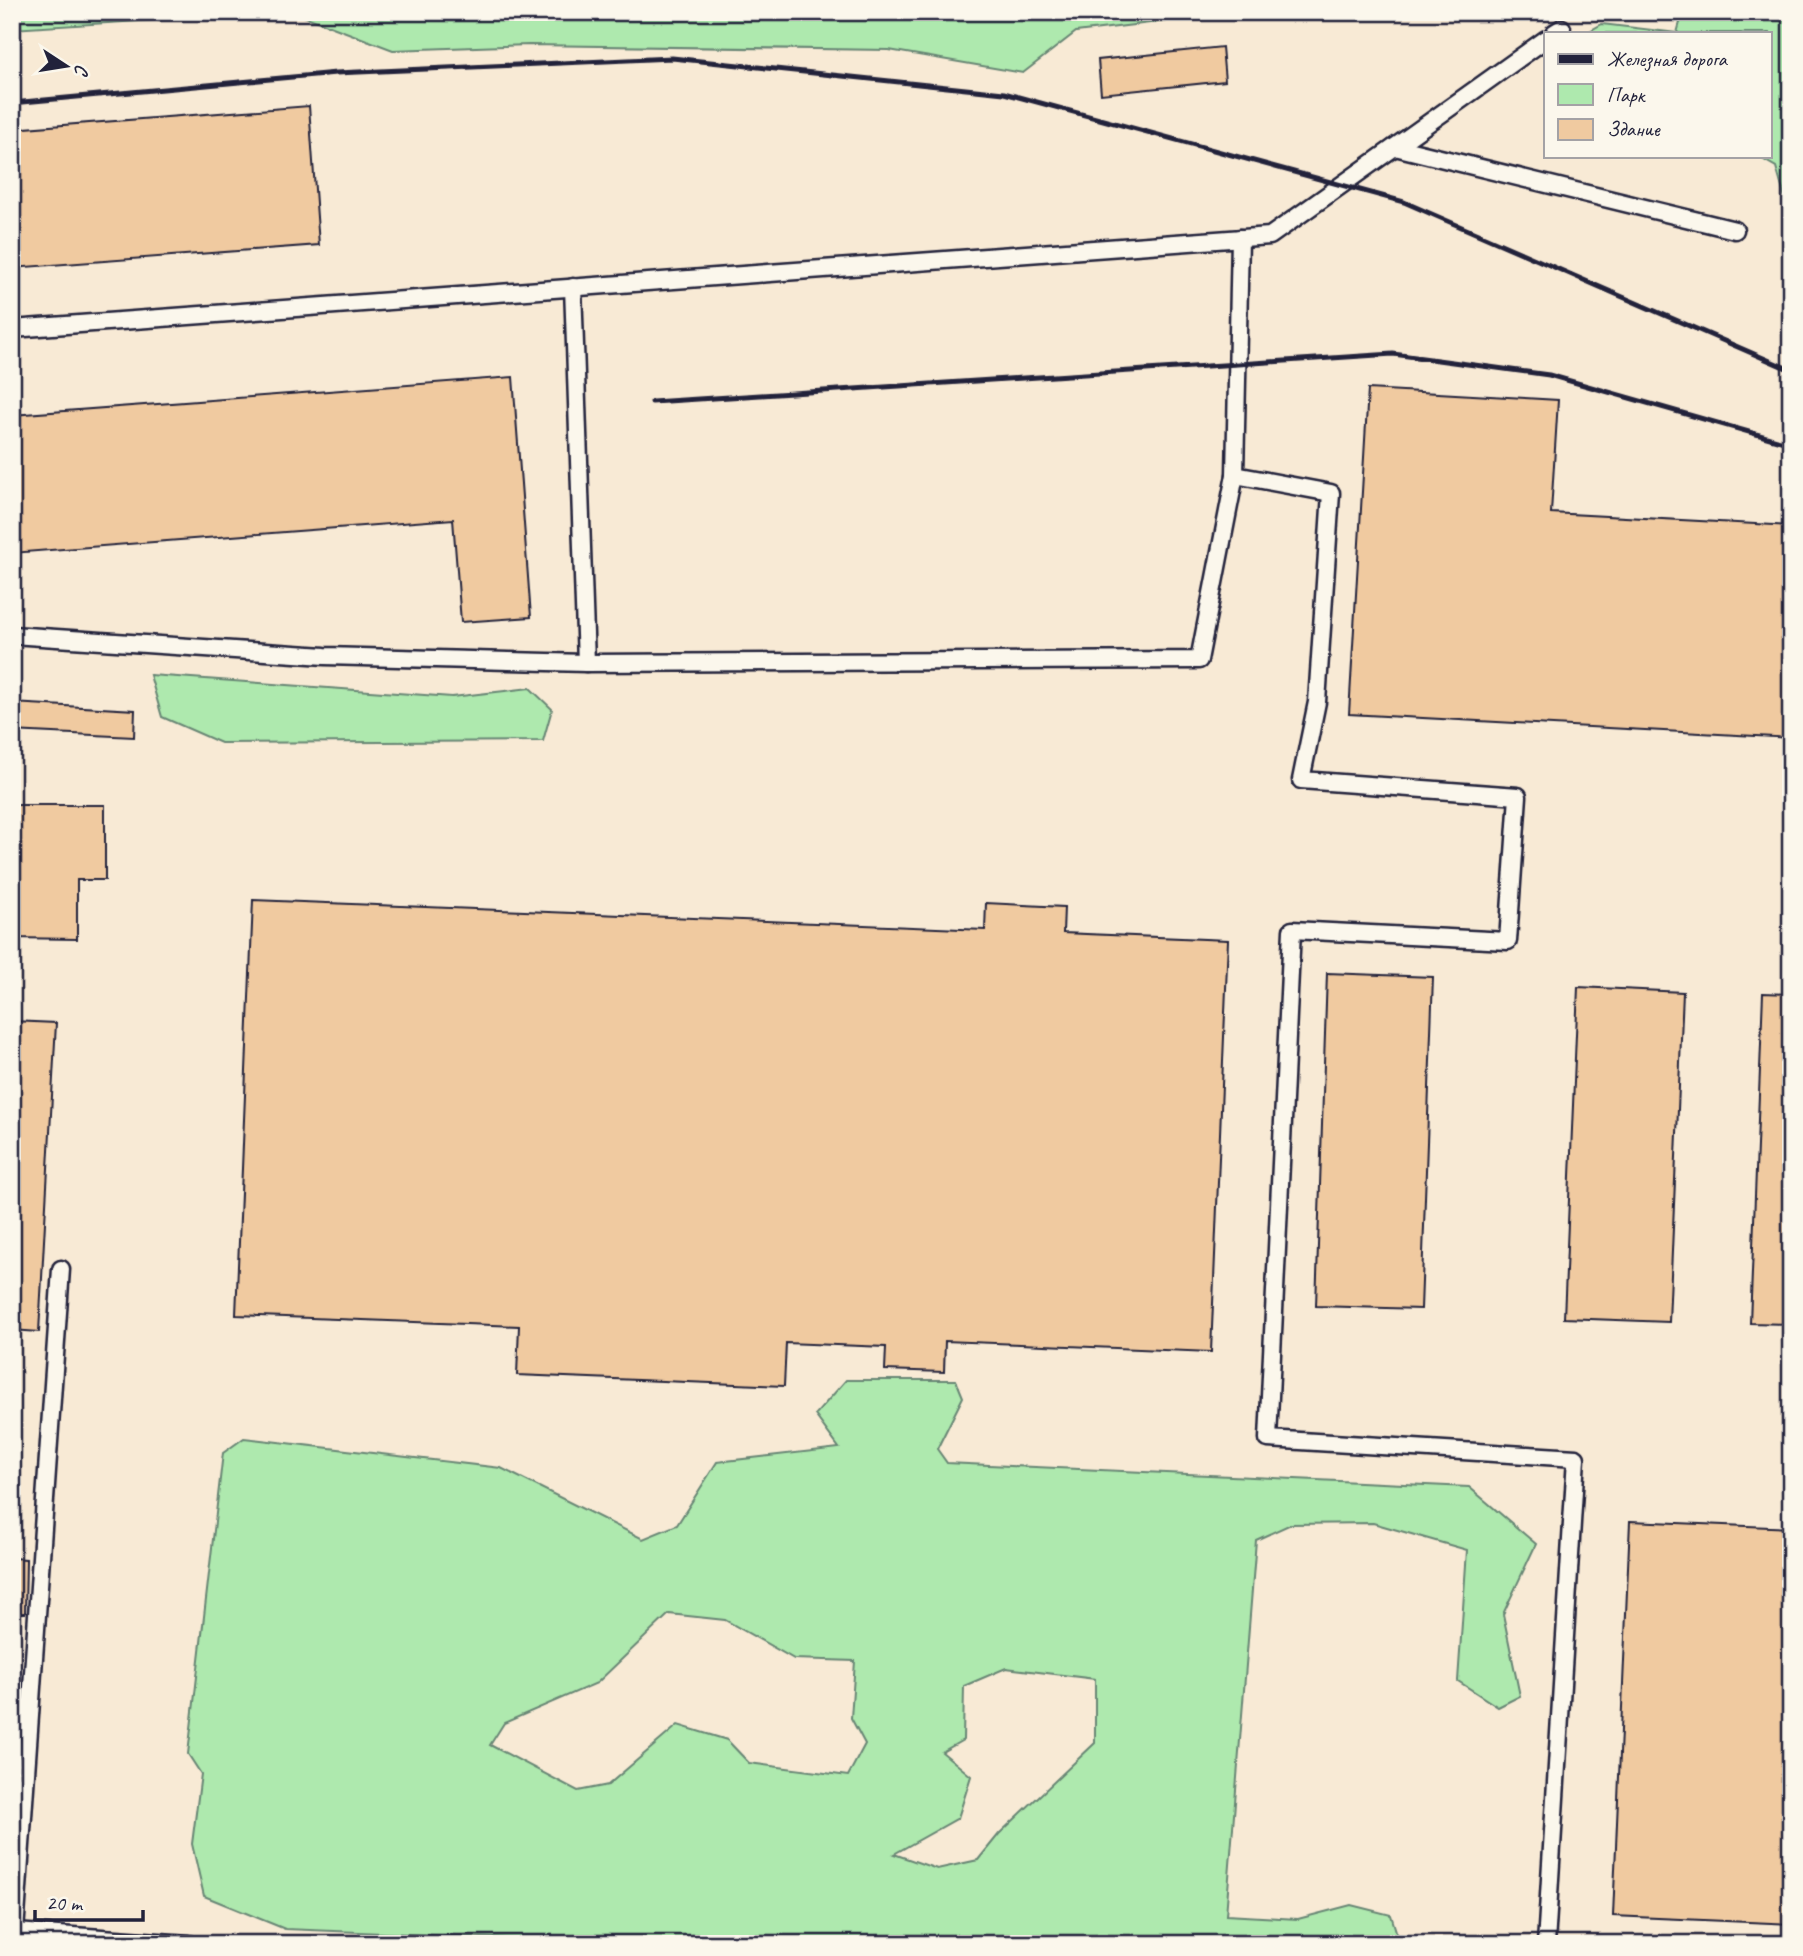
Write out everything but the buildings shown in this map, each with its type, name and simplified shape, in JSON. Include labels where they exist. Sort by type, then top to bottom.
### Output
[{"type":"lane","points":[[12,329],[1270,236],[1544,40]]},
{"type":"lane","points":[[1395,147],[1735,230]]},
{"type":"lane","points":[[12,635],[325,656],[586,663],[1199,660],[1235,475],[1240,238]]},
{"type":"lane","points":[[573,287],[586,663]]},
{"type":"lane","points":[[1235,475],[1331,493],[1317,702],[1301,780],[1518,796],[1508,941],[1292,930],[1268,1438],[1576,1458],[1546,1944]]},
{"type":"lane","points":[[61,1269],[14,1932],[189,1944]]},
{"type":"shaded area","points":[[12,12],[1791,12],[1791,1944],[12,1944]]},
{"type":"green space","points":[[12,12],[285,12],[12,29]]},
{"type":"green space","points":[[293,12],[1214,12],[1208,16],[1076,32],[1023,73],[889,50],[529,45],[393,50]]},
{"type":"green space","points":[[1683,12],[1782,12],[1791,20],[1791,219],[1776,167],[1760,158],[1772,158],[1772,32],[1677,32]]},
{"type":"green space","points":[[1602,24],[1669,32],[1588,32]]},
{"type":"green space","points":[[150,675],[452,697],[530,688],[552,709],[543,741],[221,743],[162,717]]},
{"type":"green space","points":[[846,1380],[956,1380],[963,1397],[937,1449],[947,1463],[1469,1487],[1536,1544],[1503,1614],[1520,1696],[1498,1707],[1458,1681],[1467,1550],[1373,1523],[1291,1524],[1256,1540],[1226,1915],[1298,1919],[1351,1905],[1391,1915],[1400,1944],[655,1944],[285,1929],[204,1896],[192,1844],[201,1774],[188,1754],[223,1453],[244,1438],[501,1468],[643,1539],[677,1525],[717,1462],[839,1448],[815,1415]],"holes":[[[669,1614],[725,1620],[794,1659],[855,1661],[851,1718],[865,1744],[848,1776],[749,1763],[727,1740],[678,1725],[608,1785],[578,1791],[490,1745],[504,1723],[597,1683]],[[1006,1668],[1095,1679],[1095,1743],[999,1834],[978,1860],[937,1869],[894,1854],[958,1818],[971,1776],[942,1752],[963,1740],[964,1686]]]},
{"type":"green space","points":[[1759,1937],[1791,1942],[1791,1944],[1744,1944]]},
{"type":"railway","points":[[12,103],[336,73],[672,58],[1004,93],[1404,202],[1791,370]]},
{"type":"railway","points":[[652,402],[1393,354],[1549,375],[1791,444]]}]
